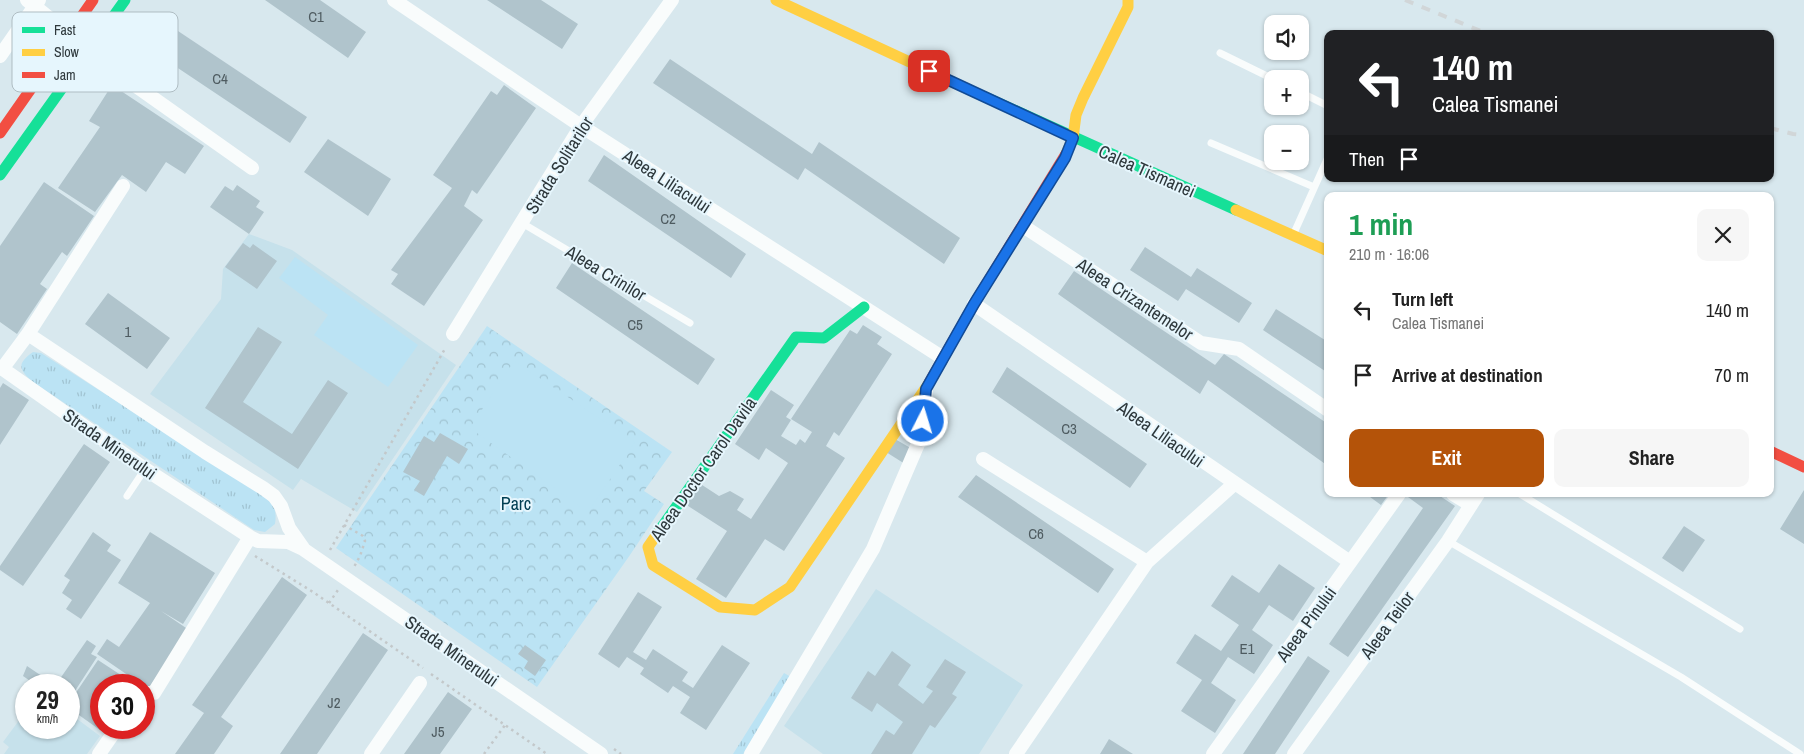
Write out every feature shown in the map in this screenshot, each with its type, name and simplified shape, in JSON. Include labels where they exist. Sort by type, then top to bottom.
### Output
[{"type":"street","points":[[85,12],[93,0]]},
{"type":"street","points":[[116,12],[125,0]]},
{"type":"street","name":"Aleea Liliacului","points":[[394,0],[581,126],[943,358]]},
{"type":"street","name":"Strada Solitarilor","points":[[453,334],[581,126],[672,0]]},
{"type":"street","name":"Calea Tismanei","points":[[776,0],[1073,138],[1324,249]]},
{"type":"street","name":"Aleea Doctor Carol Davila","points":[[864,307],[824,338],[796,336],[648,547],[653,565],[720,607],[754,610],[790,587],[926,389],[974,304],[1065,158],[1073,138],[1076,115],[1128,7],[1128,0]]},
{"type":"street","points":[[34,2],[45,12]]},
{"type":"street","points":[[0,56],[12,37]]},
{"type":"street","points":[[0,133],[29,92]]},
{"type":"street","points":[[0,175],[59,92]]},
{"type":"street","points":[[145,92],[252,168]]},
{"type":"street","points":[[1,368],[28,334],[123,186]]},
{"type":"street","name":"Aleea Crizantemelor","points":[[1023,226],[1202,343],[1238,348],[1324,407]]},
{"type":"street","name":"Aleea Liliacului","points":[[974,304],[1350,562]]},
{"type":"street","name":"Strada Minerului","points":[[28,334],[205,452],[264,488],[274,496],[281,506],[289,528],[303,549]]},
{"type":"street","name":"Strada Minerului","points":[[1,368],[146,469],[247,543],[258,541],[288,542],[303,549],[601,754]]},
{"type":"street","name":"Aleea Doctor Carol Davila","points":[[751,754],[873,549],[921,436],[926,389]]},
{"type":"street","points":[[1774,453],[1804,467]]},
{"type":"street","points":[[983,459],[1147,562]]},
{"type":"street","points":[[1016,754],[1147,562],[1234,484]]},
{"type":"street","name":"Aleea Pinului","points":[[1213,754],[1397,497]]},
{"type":"street","name":"Aleea Teilor","points":[[1294,754],[1448,540],[1474,499]]},
{"type":"street","points":[[155,691],[247,543]]},
{"type":"street","points":[[371,754],[420,683]]},
{"type":"street","points":[[98,754],[109,739]]},
{"type":"lane","points":[[1220,53],[1264,75]]},
{"type":"lane","points":[[1309,96],[1324,104]]},
{"type":"lane","points":[[1211,143],[1314,187]]},
{"type":"lane","points":[[1293,236],[1324,166]]},
{"type":"lane","name":"Aleea Crinilor","points":[[522,223],[690,323]]},
{"type":"lane","points":[[127,496],[146,469]]},
{"type":"lane","points":[[1525,497],[1740,629]]},
{"type":"lane","points":[[1448,540],[1681,677],[1800,754]]},
{"type":"path","points":[[323,562],[453,334]]},
{"type":"path","points":[[329,603],[360,556],[365,541],[363,536],[344,525]]},
{"type":"path","points":[[247,543],[329,603],[547,754]]},
{"type":"path","points":[[484,754],[505,725]]},
{"type":"shaded area","points":[[249,234],[292,250],[456,365],[357,512],[301,479],[293,490],[150,394],[221,299],[223,269]]},
{"type":"shaded area","points":[[876,589],[1023,685],[979,754],[823,754],[784,726]]},
{"type":"shaded area","points":[[80,721],[90,729],[90,739],[98,739],[87,754],[4,754],[9,747],[3,742],[15,726],[15,739],[80,739]]},
{"type":"green space","points":[[295,257],[418,345],[388,387],[314,335],[328,315],[279,278]]},
{"type":"green space","name":"Parc","points":[[487,326],[672,452],[644,491],[664,504],[537,687],[336,548]]},
{"type":"green space","points":[[33,352],[41,353],[257,491],[272,504],[276,518],[275,524],[265,532],[254,530],[33,382],[21,367],[24,360]]},
{"type":"green space","points":[[514,361],[635,442],[588,512],[470,428]]},
{"type":"green space","points":[[784,673],[791,677],[743,754],[733,754]]},
{"type":"building","points":[[265,0],[320,0],[366,32],[348,58]]},
{"type":"building","points":[[487,0],[541,0],[578,24],[562,49]]},
{"type":"building","points":[[178,31],[307,117],[290,143],[178,68]]},
{"type":"building","points":[[670,59],[812,154],[819,142],[960,238],[944,264],[805,168],[798,180],[653,83]]},
{"type":"building","points":[[504,85],[536,108],[477,194],[472,190],[464,206],[483,220],[424,306],[391,284],[398,274],[391,270],[452,188],[433,175],[491,91],[497,95]]},
{"type":"building","points":[[108,92],[123,92],[204,146],[185,174],[166,162],[146,192],[122,175],[95,212],[58,188],[100,127],[89,121]]},
{"type":"building","points":[[328,139],[391,179],[368,216],[304,172]]},
{"type":"building","points":[[604,155],[746,254],[731,278],[588,181]]},
{"type":"building","points":[[44,182],[94,216],[67,256],[62,252],[40,284],[47,289],[17,334],[0,322],[0,246]]},
{"type":"building","points":[[237,185],[260,201],[256,207],[264,212],[249,234],[210,207],[225,186],[233,191]]},
{"type":"building","points":[[243,243],[250,248],[253,244],[277,261],[257,289],[225,267]]},
{"type":"building","points":[[1145,247],[1191,277],[1197,268],[1252,303],[1239,323],[1186,289],[1178,301],[1130,270]]},
{"type":"building","points":[[572,263],[715,359],[698,385],[556,288]]},
{"type":"building","points":[[1074,271],[1215,365],[1224,354],[1324,421],[1324,463],[1208,380],[1200,394],[1058,294]]},
{"type":"building","points":[[108,293],[170,338],[147,369],[85,324]]},
{"type":"building","points":[[1276,309],[1324,339],[1324,370],[1263,330]]},
{"type":"building","points":[[863,325],[882,337],[877,344],[892,354],[839,436],[834,432],[826,446],[845,458],[784,551],[765,539],[726,598],[696,579],[727,531],[685,504],[699,483],[719,496],[730,491],[744,499],[737,510],[751,519],[788,463],[766,448],[759,460],[735,444],[771,390],[794,405],[786,417],[791,420],[781,436],[796,445],[800,439],[805,443],[812,432],[791,419],[850,330],[857,334]]},
{"type":"building","points":[[258,327],[282,342],[243,402],[292,434],[328,380],[348,393],[298,469],[205,408]]},
{"type":"building","points":[[1007,367],[1147,464],[1130,488],[992,392]]},
{"type":"building","points":[[3,383],[29,400],[0,445],[0,388]]},
{"type":"building","points":[[440,433],[468,449],[459,464],[447,456],[424,496],[414,490],[420,481],[403,472],[424,436],[434,442]]},
{"type":"building","points":[[895,439],[914,450],[905,464],[886,452]]},
{"type":"building","points":[[84,444],[110,462],[23,586],[0,570],[0,566]]},
{"type":"building","points":[[976,475],[1114,569],[1098,593],[958,497]]},
{"type":"building","points":[[1804,490],[1804,544],[1780,529]]},
{"type":"building","points":[[1370,497],[1387,497],[1381,505]]},
{"type":"building","points":[[1408,497],[1442,497],[1455,506],[1348,657],[1329,644],[1423,508]]},
{"type":"building","points":[[1684,526],[1705,540],[1683,572],[1662,558]]},
{"type":"building","points":[[93,532],[111,545],[107,551],[121,560],[81,619],[66,609],[72,600],[62,593],[70,580],[64,576]]},
{"type":"building","points":[[150,532],[215,573],[183,624],[161,611],[189,630],[155,679],[155,674],[126,674],[97,654],[107,639],[119,647],[150,603],[118,583]]},
{"type":"building","points":[[1279,564],[1315,588],[1293,621],[1269,605],[1252,630],[1273,645],[1254,674],[1228,657],[1211,683],[1236,700],[1215,733],[1181,711],[1202,680],[1176,663],[1195,634],[1221,651],[1239,625],[1211,606],[1232,575],[1259,593]]},
{"type":"building","points":[[282,577],[307,595],[221,717],[233,726],[214,754],[175,754],[204,713],[192,705]]},
{"type":"building","points":[[638,592],[662,607],[633,652],[646,660],[653,649],[688,672],[682,681],[693,688],[722,645],[750,663],[706,730],[680,713],[690,697],[673,686],[668,693],[640,674],[644,668],[627,657],[619,668],[598,654]]},
{"type":"building","points":[[363,633],[388,650],[317,754],[280,754]]},
{"type":"building","points":[[87,640],[96,646],[91,654],[97,657],[80,683],[80,674],[63,674]]},
{"type":"building","points":[[525,645],[546,660],[535,676],[524,668],[528,661],[518,654]]},
{"type":"building","points":[[892,651],[911,665],[898,685],[923,704],[933,691],[926,687],[945,659],[966,672],[952,694],[957,697],[935,728],[930,725],[912,754],[871,754],[886,730],[894,735],[903,722],[877,703],[872,712],[851,698],[868,671],[875,676]]},
{"type":"building","points":[[1308,656],[1330,671],[1275,754],[1243,754]]},
{"type":"building","points":[[98,660],[119,674],[90,674],[90,723],[80,716],[80,687]]},
{"type":"building","points":[[27,666],[39,674],[24,674]]},
{"type":"building","points":[[448,692],[472,709],[440,754],[404,754]]},
{"type":"building","points":[[1109,739],[1133,754],[1100,754]]},
{"type":"railway","points":[[1405,0],[1478,30]]},
{"type":"railway","points":[[1774,129],[1804,135]]},
{"type":"traffic: fast","points":[[116,12],[125,0]]},
{"type":"traffic: fast","points":[[0,175],[59,92]]},
{"type":"traffic: fast","points":[[983,96],[1236,210]]},
{"type":"traffic: fast","points":[[657,534],[796,337],[824,338],[864,307]]},
{"type":"traffic: slow","points":[[776,0],[983,96]]},
{"type":"traffic: slow","points":[[1066,154],[1073,138],[1076,115],[1128,7],[1128,0]]},
{"type":"traffic: slow","points":[[1236,210],[1324,249]]},
{"type":"traffic: slow","points":[[657,534],[648,547],[653,565],[720,607],[755,610],[790,587],[929,383]]},
{"type":"traffic: jam","points":[[85,12],[93,0]]},
{"type":"traffic: jam","points":[[0,133],[29,92]]},
{"type":"traffic: jam","points":[[929,383],[974,304],[1066,154]]},
{"type":"traffic: jam","points":[[1774,453],[1804,467]]},
{"type":"route","points":[[923,421],[926,389],[974,304],[1065,158],[1073,138],[929,71]]}]
